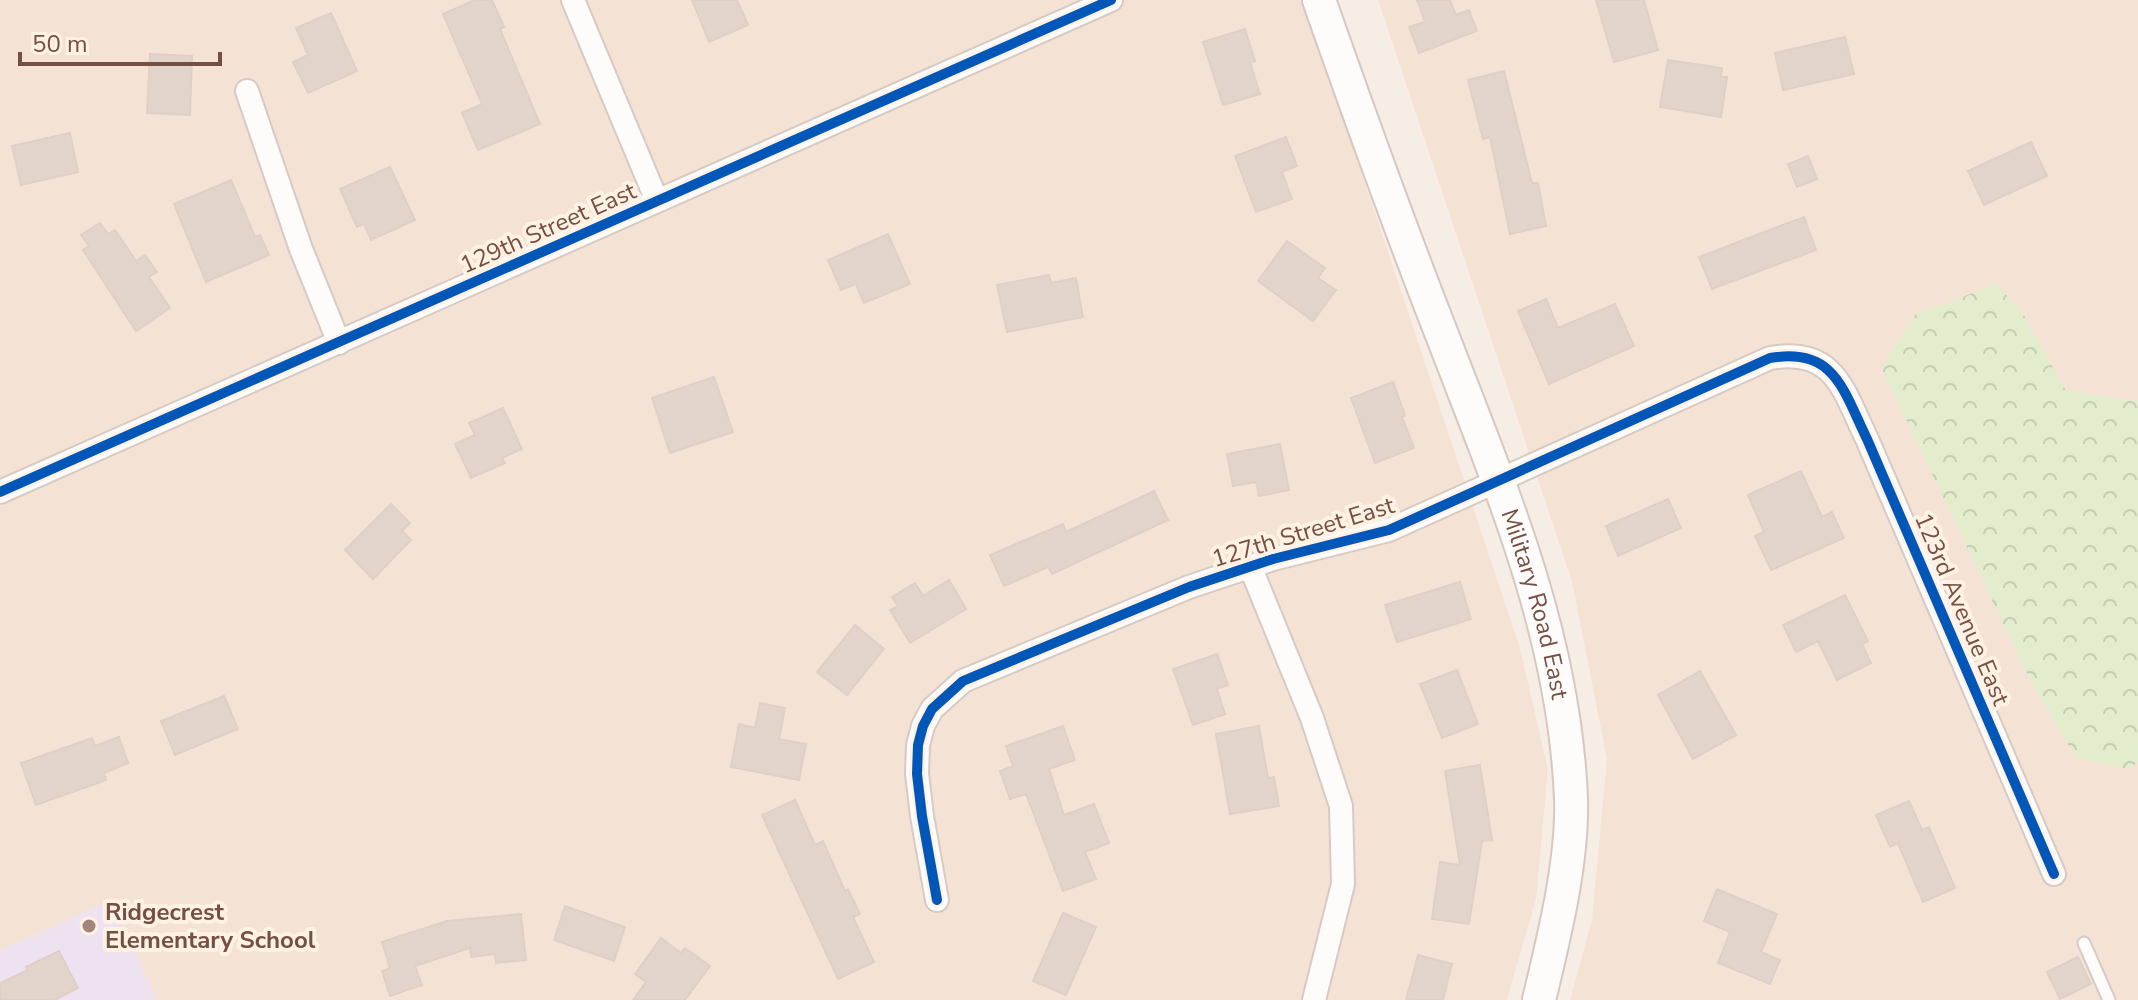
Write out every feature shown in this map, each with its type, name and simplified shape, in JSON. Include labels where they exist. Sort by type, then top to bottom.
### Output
[{"type":"main road","name":"Military Road East","points":[[1319,0],[1383,183],[1519,536],[1557,677],[1570,787],[1564,882],[1539,1000]]},
{"type":"street","points":[[573,0],[657,201]]},
{"type":"street","name":"129th Street East","points":[[0,492],[1111,0]]},
{"type":"street","points":[[247,91],[301,249],[339,343]]},
{"type":"street","name":"127th Street East","points":[[937,900],[917,774],[918,745],[932,709],[963,681],[1119,614],[1250,566],[1389,530],[1770,358],[1793,354],[1825,366]]},
{"type":"street","name":"123rd Avenue East","points":[[1825,366],[1837,377],[1867,439],[2054,874]]},
{"type":"street","points":[[1250,566],[1312,718],[1341,806],[1343,884],[1314,1000]]},
{"type":"lane","points":[[2084,943],[2109,1000]]},
{"type":"shaded area","points":[[0,0],[1304,0],[1520,648],[1548,770],[1536,899],[1507,1000],[157,1000],[111,900],[0,951]]},
{"type":"shaded area","points":[[1378,0],[2138,0],[2138,1000],[1570,1000],[1592,920],[1607,759],[1572,582]]},
{"type":"shaded area","name":"Ridgecrest Elementary School","points":[[111,900],[157,1000],[0,1000],[0,951]]},
{"type":"green space","points":[[1997,284],[2025,317],[2066,391],[2138,401],[2138,762],[2128,769],[2076,758],[2030,680],[1881,367],[1916,314]]},
{"type":"building","points":[[475,0],[492,0],[504,27],[500,29],[540,124],[478,150],[462,113],[482,104],[443,14]]},
{"type":"building","points":[[692,0],[737,0],[748,25],[709,42]]},
{"type":"building","points":[[1417,0],[1450,0],[1456,15],[1469,10],[1477,31],[1419,53],[1409,27],[1425,22]]},
{"type":"building","points":[[1596,0],[1644,0],[1658,50],[1614,62]]},
{"type":"building","points":[[331,13],[357,71],[308,93],[293,62],[308,55],[296,28]]},
{"type":"building","points":[[1245,29],[1255,61],[1250,62],[1260,94],[1223,105],[1203,42]]},
{"type":"building","points":[[1845,37],[1854,74],[1783,90],[1775,53]]},
{"type":"building","points":[[150,54],[192,56],[190,115],[147,113]]},
{"type":"building","points":[[1668,60],[1722,68],[1721,77],[1727,77],[1721,117],[1660,107]]},
{"type":"building","points":[[1504,71],[1532,183],[1538,183],[1546,226],[1510,234],[1490,137],[1483,139],[1468,80]]},
{"type":"building","points":[[70,133],[78,172],[21,185],[12,146]]},
{"type":"building","points":[[1286,137],[1297,166],[1282,172],[1292,199],[1256,212],[1235,156]]},
{"type":"building","points":[[2031,142],[2047,176],[1984,205],[1968,171]]},
{"type":"building","points":[[1808,156],[1817,179],[1797,187],[1788,164]]},
{"type":"building","points":[[390,167],[415,220],[371,240],[364,224],[357,227],[340,189]]},
{"type":"building","points":[[231,180],[255,237],[260,235],[269,255],[206,282],[174,204]]},
{"type":"building","points":[[1804,217],[1816,250],[1712,289],[1699,257]]},
{"type":"building","points":[[100,223],[108,234],[115,230],[136,261],[145,255],[157,272],[149,277],[170,308],[136,331],[83,250],[89,246],[81,235]]},
{"type":"building","points":[[888,234],[910,284],[864,303],[856,284],[841,290],[828,260]]},
{"type":"building","points":[[1287,241],[1325,268],[1318,278],[1336,290],[1313,321],[1258,281]]},
{"type":"building","points":[[1049,275],[1051,283],[1076,278],[1083,317],[1007,332],[997,285]]},
{"type":"building","points":[[1546,299],[1558,328],[1615,304],[1634,346],[1549,384],[1518,311]]},
{"type":"building","points":[[714,377],[733,432],[670,453],[652,398]]},
{"type":"building","points":[[1393,382],[1414,448],[1375,463],[1351,398]]},
{"type":"building","points":[[503,408],[522,449],[502,458],[505,463],[471,478],[455,444],[475,435],[469,423]]},
{"type":"building","points":[[1280,444],[1289,490],[1259,496],[1256,482],[1233,486],[1227,454]]},
{"type":"building","points":[[1801,471],[1822,517],[1832,512],[1844,538],[1771,570],[1755,536],[1764,532],[1748,495]]},
{"type":"building","points":[[1154,491],[1168,520],[1052,574],[1048,567],[1004,586],[990,555],[1063,524],[1066,532]]},
{"type":"building","points":[[1668,499],[1681,528],[1618,556],[1606,526]]},
{"type":"building","points":[[391,504],[410,523],[402,531],[411,540],[373,579],[345,550]]},
{"type":"building","points":[[949,580],[966,609],[910,643],[890,610],[898,606],[892,597],[915,583],[923,596]]},
{"type":"building","points":[[1460,582],[1471,619],[1397,642],[1385,605]]},
{"type":"building","points":[[1845,595],[1868,641],[1862,644],[1871,663],[1837,680],[1818,641],[1796,652],[1783,625]]},
{"type":"building","points":[[855,625],[884,649],[847,695],[817,672]]},
{"type":"building","points":[[1217,654],[1228,685],[1217,689],[1225,714],[1193,725],[1173,669]]},
{"type":"building","points":[[1457,670],[1478,724],[1442,738],[1420,684]]},
{"type":"building","points":[[1700,671],[1736,735],[1693,759],[1658,695]]},
{"type":"building","points":[[224,696],[238,729],[175,755],[161,721]]},
{"type":"building","points":[[760,703],[785,708],[779,739],[806,744],[799,780],[731,767],[739,724],[755,728]]},
{"type":"building","points":[[1063,726],[1075,760],[1049,769],[1064,815],[1094,804],[1109,843],[1085,852],[1096,879],[1063,891],[1026,794],[1010,799],[1000,771],[1013,766],[1006,746]]},
{"type":"building","points":[[1259,726],[1268,778],[1274,777],[1279,806],[1230,814],[1216,734]]},
{"type":"building","points":[[119,737],[128,763],[104,773],[106,780],[36,805],[21,763],[92,738],[95,746]]},
{"type":"building","points":[[1480,765],[1492,840],[1482,841],[1469,924],[1432,919],[1440,862],[1460,865],[1445,771]]},
{"type":"building","points":[[795,800],[815,845],[823,841],[845,891],[848,889],[860,914],[853,917],[874,962],[838,979],[762,815]]},
{"type":"building","points":[[1909,801],[1922,830],[1929,827],[1955,888],[1923,902],[1898,843],[1890,847],[1876,815]]},
{"type":"building","points":[[1717,889],[1777,914],[1761,952],[1780,960],[1770,984],[1718,963],[1730,932],[1704,921]]},
{"type":"building","points":[[565,906],[625,927],[614,961],[554,940]]},
{"type":"building","points":[[1063,913],[1096,927],[1066,995],[1033,981]]},
{"type":"building","points":[[521,914],[526,960],[496,963],[495,954],[471,957],[470,948],[415,966],[422,985],[390,996],[382,971],[390,968],[382,942],[447,921]]},
{"type":"building","points":[[661,938],[681,953],[685,948],[710,966],[685,1000],[633,1000],[646,982],[635,974]]},
{"type":"building","points":[[59,951],[78,988],[55,1000],[0,1000],[0,983]]},
{"type":"building","points":[[1418,955],[1452,964],[1443,1000],[1406,1000]]},
{"type":"building","points":[[2078,957],[2091,984],[2060,999],[2047,972]]},
{"type":"cycle path","points":[[0,492],[1111,0]]},
{"type":"cycle path","points":[[937,900],[922,816],[917,774],[918,745],[932,709],[963,681],[1189,587],[1273,559],[1389,530],[1770,358],[1792,356],[1823,366],[1834,376],[1851,404],[2054,874]]},
{"type":"place","name":"Ridgecrest Elementary School","points":[[89,926]]}]
